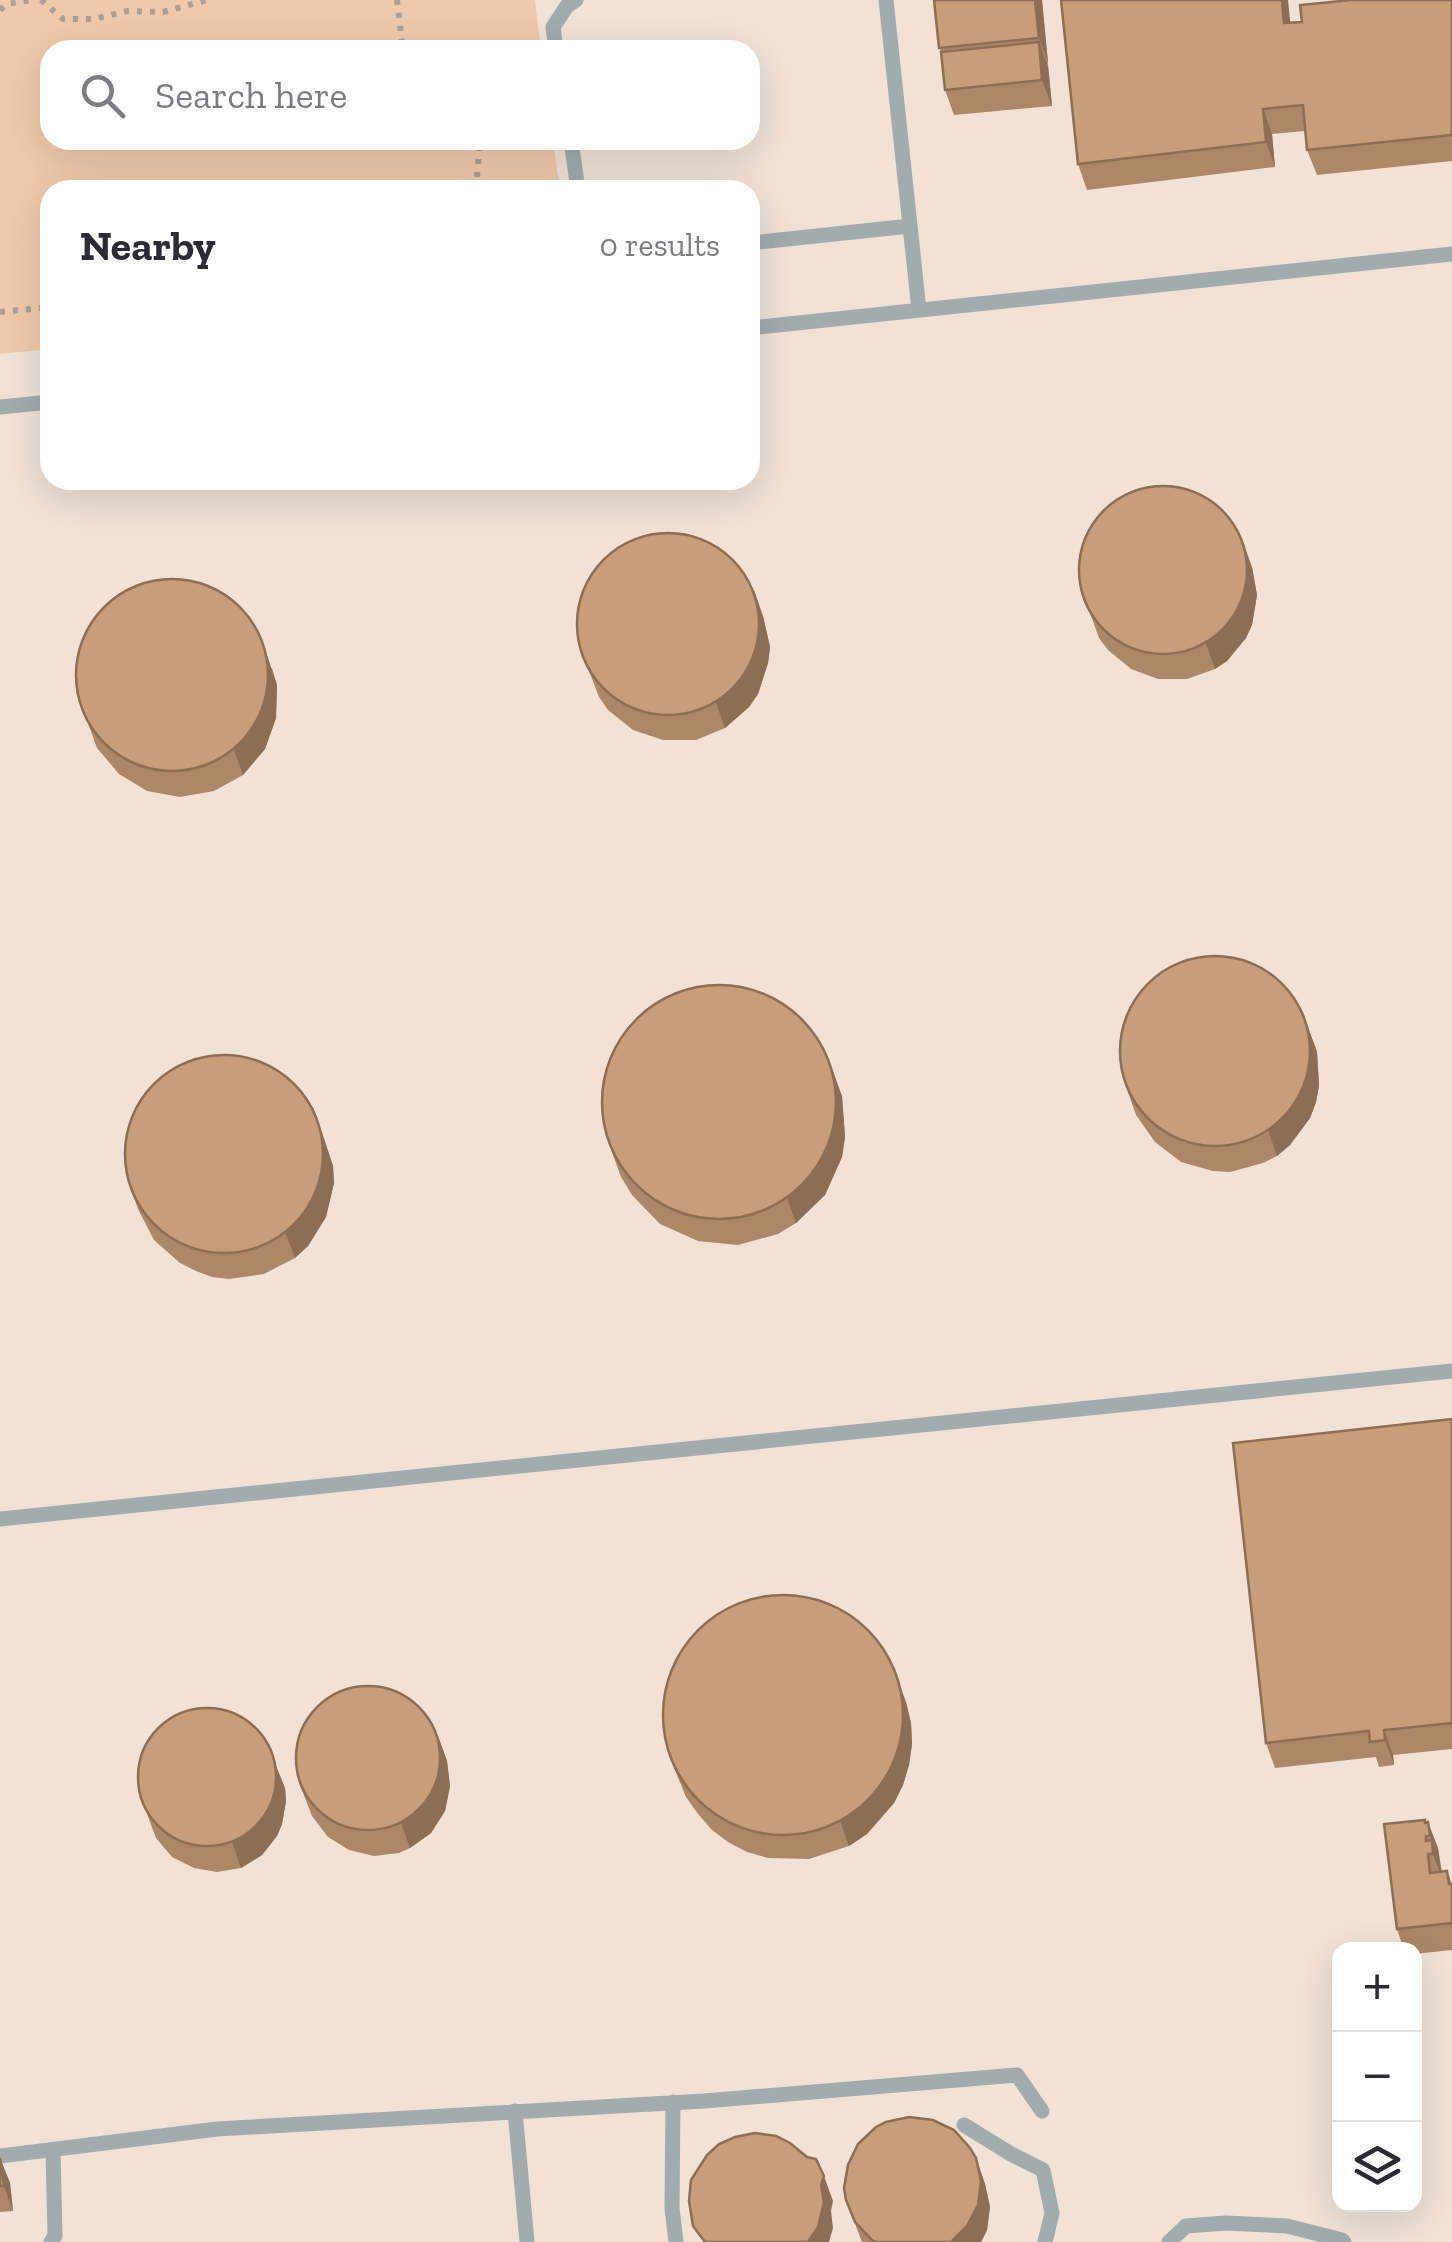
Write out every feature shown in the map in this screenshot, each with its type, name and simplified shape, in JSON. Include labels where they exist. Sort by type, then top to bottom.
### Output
[{"type":"lane","points":[[555,40],[553,28],[567,6],[576,0]]},
{"type":"lane","points":[[886,0],[919,310]]},
{"type":"lane","points":[[572,150],[576,180]]},
{"type":"lane","points":[[760,242],[910,226]]},
{"type":"lane","points":[[760,327],[1452,254]]},
{"type":"lane","points":[[0,407],[40,403]]},
{"type":"lane","points":[[0,1519],[1452,1372]]},
{"type":"lane","points":[[0,2156],[217,2129],[672,2102],[1017,2075],[1042,2111]]},
{"type":"lane","points":[[672,2102],[672,2208],[676,2242]]},
{"type":"lane","points":[[515,2111],[527,2242]]},
{"type":"lane","points":[[964,2125],[1044,2170],[1052,2213],[1045,2242]]},
{"type":"lane","points":[[51,2242],[55,2236],[53,2150]]},
{"type":"lane","points":[[1169,2242],[1186,2226],[1226,2223],[1287,2226],[1344,2242]]},
{"type":"path","points":[[0,10],[7,4],[32,0]]},
{"type":"path","points":[[40,0],[63,19],[94,19],[127,12],[163,12],[207,0]]},
{"type":"path","points":[[397,0],[402,40]]},
{"type":"path","points":[[477,180],[479,150]]},
{"type":"path","points":[[0,312],[40,308]]},
{"type":"shaded area","points":[[0,0],[535,0],[540,40],[40,40],[40,150],[554,150],[559,180],[40,180],[40,350],[0,354]]},
{"type":"building","points":[[934,0],[1035,0],[1039,38],[939,48]]},
{"type":"building","points":[[1061,0],[1282,0],[1284,23],[1302,22],[1300,5],[1351,0],[1452,0],[1452,135],[1307,150],[1303,105],[1263,109],[1266,142],[1078,164]]},
{"type":"building","points":[[1039,42],[1042,80],[945,90],[941,52]]},
{"type":"building","points":[[1163,486],[1195,493],[1222,511],[1240,538],[1247,570],[1240,602],[1222,629],[1195,647],[1163,654],[1131,647],[1104,629],[1086,602],[1079,570],[1086,538],[1104,511],[1131,493]]},
{"type":"building","points":[[668,533],[703,540],[733,559],[752,589],[759,624],[752,659],[733,689],[703,708],[668,715],[633,708],[603,689],[584,659],[577,624],[584,589],[603,559],[633,540]]},
{"type":"building","points":[[172,579],[209,586],[240,607],[261,638],[268,675],[261,712],[240,743],[209,764],[172,771],[135,764],[104,743],[83,712],[76,675],[83,638],[104,607],[135,586]]},
{"type":"building","points":[[1215,956],[1251,963],[1282,984],[1303,1015],[1310,1051],[1303,1087],[1282,1118],[1251,1139],[1215,1146],[1179,1139],[1148,1118],[1127,1087],[1120,1051],[1127,1015],[1148,984],[1179,963]]},
{"type":"building","points":[[719,985],[764,994],[802,1019],[827,1057],[836,1102],[827,1147],[802,1185],[764,1210],[719,1219],[674,1210],[636,1185],[611,1147],[602,1102],[611,1057],[636,1019],[674,994]]},
{"type":"building","points":[[224,1055],[262,1062],[294,1084],[316,1116],[323,1154],[316,1192],[294,1224],[262,1246],[224,1253],[186,1246],[154,1224],[132,1192],[125,1154],[132,1116],[154,1084],[186,1062]]},
{"type":"building","points":[[1452,1419],[1452,1723],[1384,1730],[1385,1740],[1370,1742],[1369,1731],[1266,1743],[1233,1443]]},
{"type":"building","points":[[783,1595],[829,1605],[868,1630],[893,1669],[903,1715],[893,1761],[868,1800],[829,1825],[783,1835],[737,1825],[698,1800],[673,1761],[663,1715],[673,1669],[698,1630],[737,1605]]},
{"type":"building","points":[[368,1686],[396,1691],[419,1707],[435,1730],[440,1758],[435,1786],[419,1809],[396,1825],[368,1830],[340,1825],[317,1809],[301,1786],[296,1758],[301,1730],[317,1707],[340,1691]]},
{"type":"building","points":[[207,1708],[234,1713],[256,1728],[271,1750],[276,1777],[271,1804],[256,1826],[234,1841],[207,1846],[180,1841],[158,1826],[143,1804],[138,1777],[143,1750],[158,1728],[180,1713]]},
{"type":"building","points":[[1425,1820],[1430,1835],[1426,1841],[1432,1840],[1433,1854],[1428,1854],[1430,1873],[1447,1871],[1452,1884],[1452,1923],[1397,1929],[1384,1824]]},
{"type":"building","points":[[909,2117],[933,2120],[954,2130],[976,2158],[981,2181],[978,2205],[967,2226],[951,2242],[876,2242],[855,2222],[846,2200],[848,2165],[858,2144],[876,2127]]},
{"type":"building","points":[[755,2133],[776,2136],[816,2159],[824,2176],[824,2202],[818,2227],[808,2242],[705,2242],[693,2226],[691,2180],[707,2155],[719,2144]]}]
